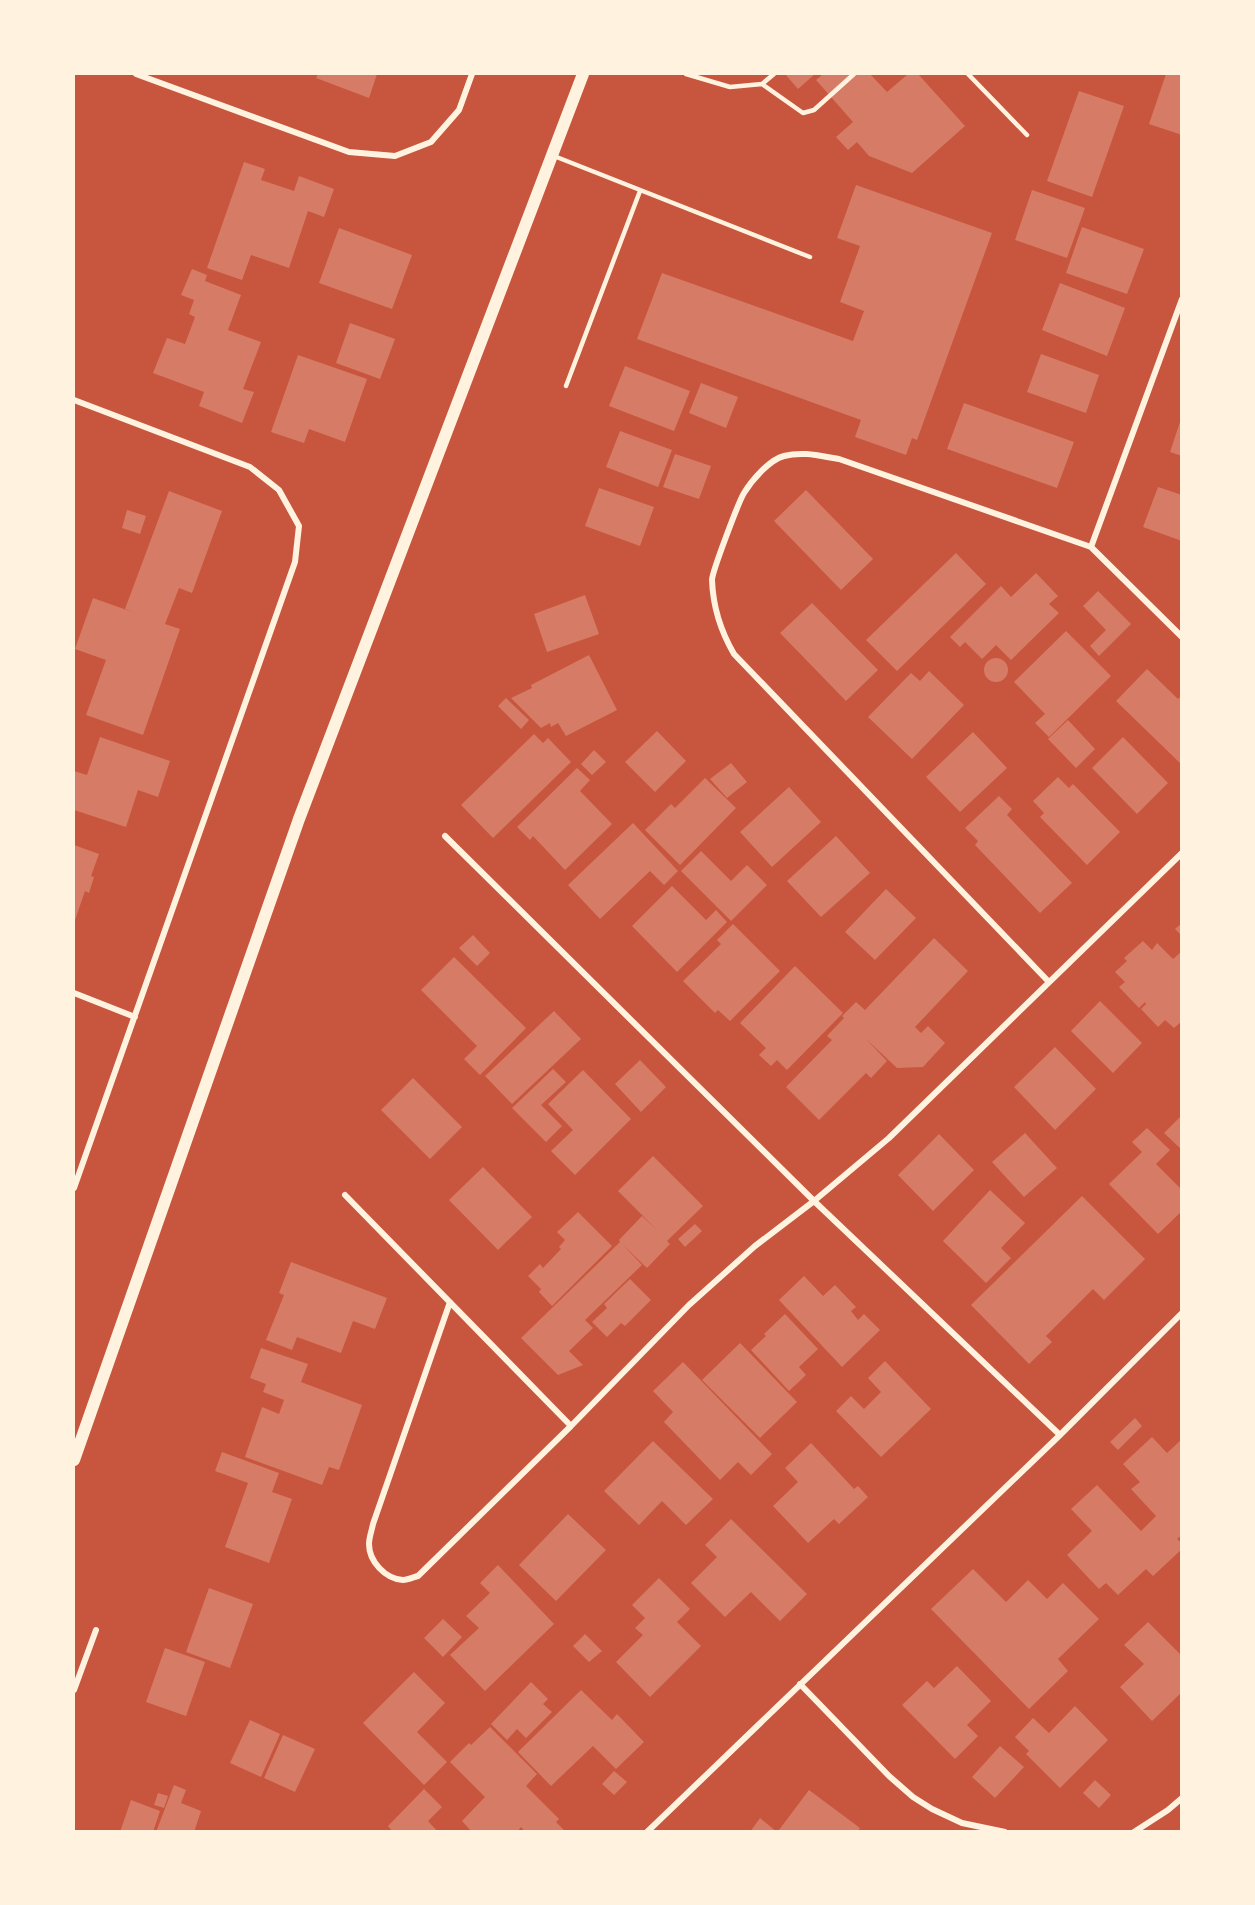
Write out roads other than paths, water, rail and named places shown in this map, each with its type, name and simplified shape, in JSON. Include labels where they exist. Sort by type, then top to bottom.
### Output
[{"type":"main road","points":[[74,1460],[298,819],[582,74]]},
{"type":"street","points":[[136,74],[349,152],[396,156],[431,142],[459,110],[472,74]]},
{"type":"street","points":[[1091,547],[1182,298]]},
{"type":"street","points":[[74,400],[250,467],[279,490],[299,526],[295,562],[74,1188]]},
{"type":"street","points":[[1048,981],[734,654],[723,636],[715,608],[712,576],[743,494],[764,470],[782,456],[804,453],[838,459],[1091,547],[1182,637]]},
{"type":"street","points":[[445,836],[814,1201],[1060,1435]]},
{"type":"street","points":[[450,1302],[373,1524],[369,1544],[373,1561],[381,1570],[389,1576],[404,1580],[418,1576],[571,1426],[689,1305],[755,1246],[814,1201],[889,1138],[1182,853]]},
{"type":"street","points":[[74,993],[135,1017]]},
{"type":"street","points":[[345,1194],[571,1426]]},
{"type":"street","points":[[648,1832],[1060,1435],[1182,1313]]},
{"type":"street","points":[[74,1690],[96,1630]]},
{"type":"street","points":[[800,1684],[889,1776],[913,1797],[962,1823],[1005,1832]]},
{"type":"street","points":[[1134,1832],[1182,1798]]},
{"type":"lane","points":[[686,74],[730,87],[762,84],[774,74]]},
{"type":"lane","points":[[762,84],[803,113],[814,110],[854,74]]},
{"type":"lane","points":[[968,74],[1027,135]]},
{"type":"lane","points":[[551,156],[810,257]]},
{"type":"lane","points":[[566,386],[640,191]]}]
